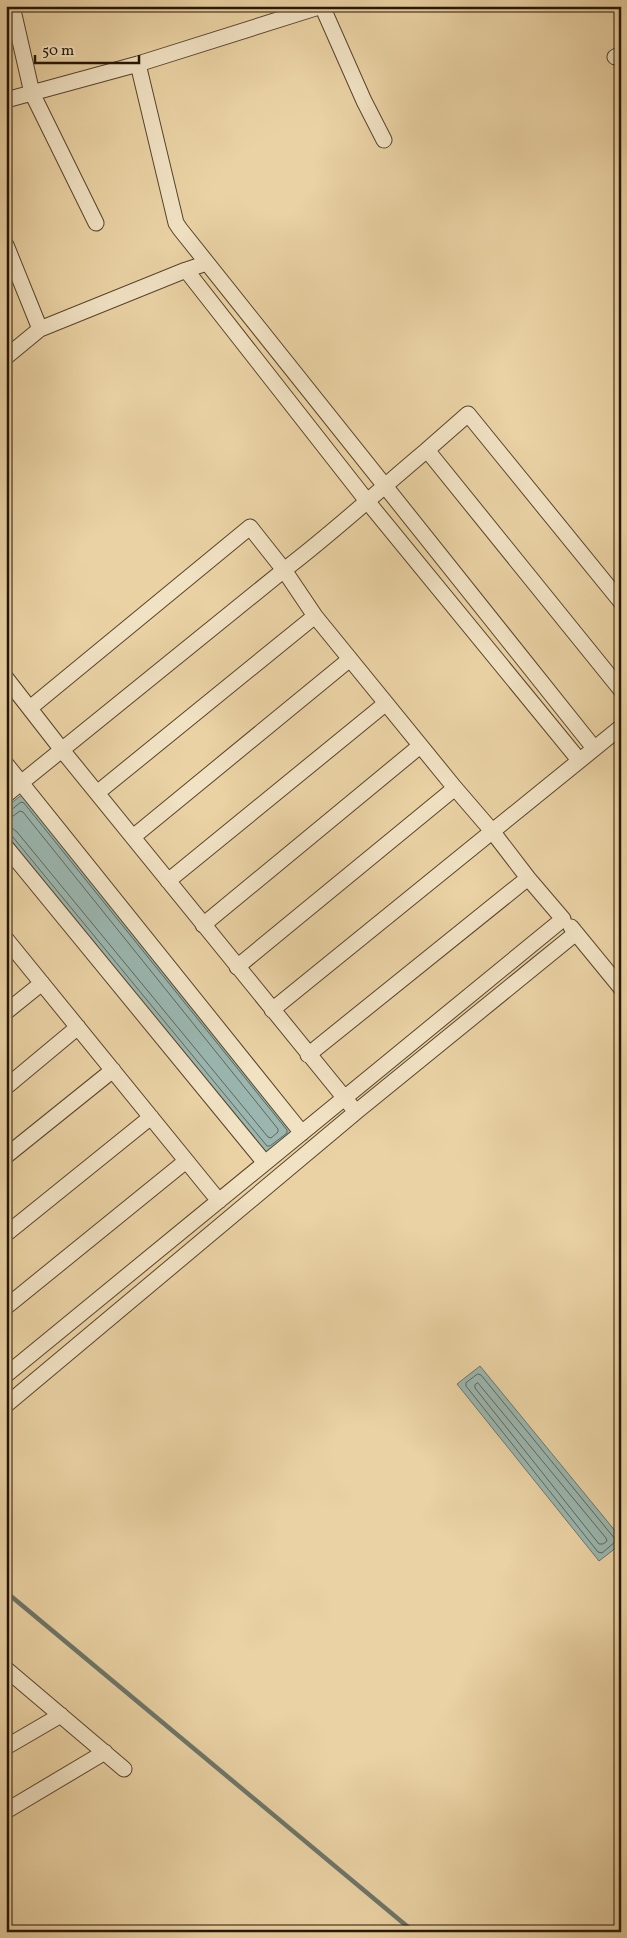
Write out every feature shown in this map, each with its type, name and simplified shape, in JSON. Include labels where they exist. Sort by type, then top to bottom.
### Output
[{"type":"street","points":[[12,6],[32,93],[96,223]]},
{"type":"street","points":[[6,100],[138,64],[322,6],[364,101],[384,140]]},
{"type":"street","points":[[138,64],[176,223],[594,748]]},
{"type":"street","points":[[6,245],[40,329]]},
{"type":"street","points":[[6,357],[40,329],[206,263]]},
{"type":"street","points":[[186,270],[367,501],[578,760]]},
{"type":"street","points":[[6,795],[284,570],[329,536],[468,414],[621,602]]},
{"type":"street","points":[[427,450],[621,690]]},
{"type":"street","points":[[30,708],[250,527],[284,570],[315,616],[385,704],[621,988]]},
{"type":"street","points":[[97,793],[315,616]]},
{"type":"street","points":[[133,837],[350,659]]},
{"type":"street","points":[[6,678],[203,925],[356,1112]]},
{"type":"street","points":[[168,881],[385,704]]},
{"type":"street","points":[[272,1010],[621,727]]},
{"type":"street","points":[[203,925],[420,746]]},
{"type":"street","points":[[6,764],[302,1133]]},
{"type":"street","points":[[237,967],[455,788]]},
{"type":"street","points":[[6,847],[265,1163]]},
{"type":"street","points":[[308,1055],[528,878]]},
{"type":"street","points":[[6,1374],[563,919]]},
{"type":"street","points":[[6,1405],[356,1112],[576,934]]},
{"type":"street","points":[[6,939],[219,1200]]},
{"type":"street","points":[[6,1012],[42,983]]},
{"type":"street","points":[[6,1087],[78,1027]]},
{"type":"street","points":[[6,1156],[112,1070]]},
{"type":"street","points":[[6,1234],[151,1117]]},
{"type":"street","points":[[6,1307],[186,1161]]},
{"type":"street","points":[[10,1676],[60,1714],[124,1769]]},
{"type":"street","points":[[6,1747],[60,1714]]},
{"type":"street","points":[[6,1811],[105,1752]]},
{"type":"water","points":[[23,794],[295,1132],[268,1154],[6,836],[6,807]]},
{"type":"water","points":[[480,1366],[621,1538],[621,1544],[599,1561],[457,1384]]},
{"type":"waterway","points":[[6,1592],[414,1932]]}]
